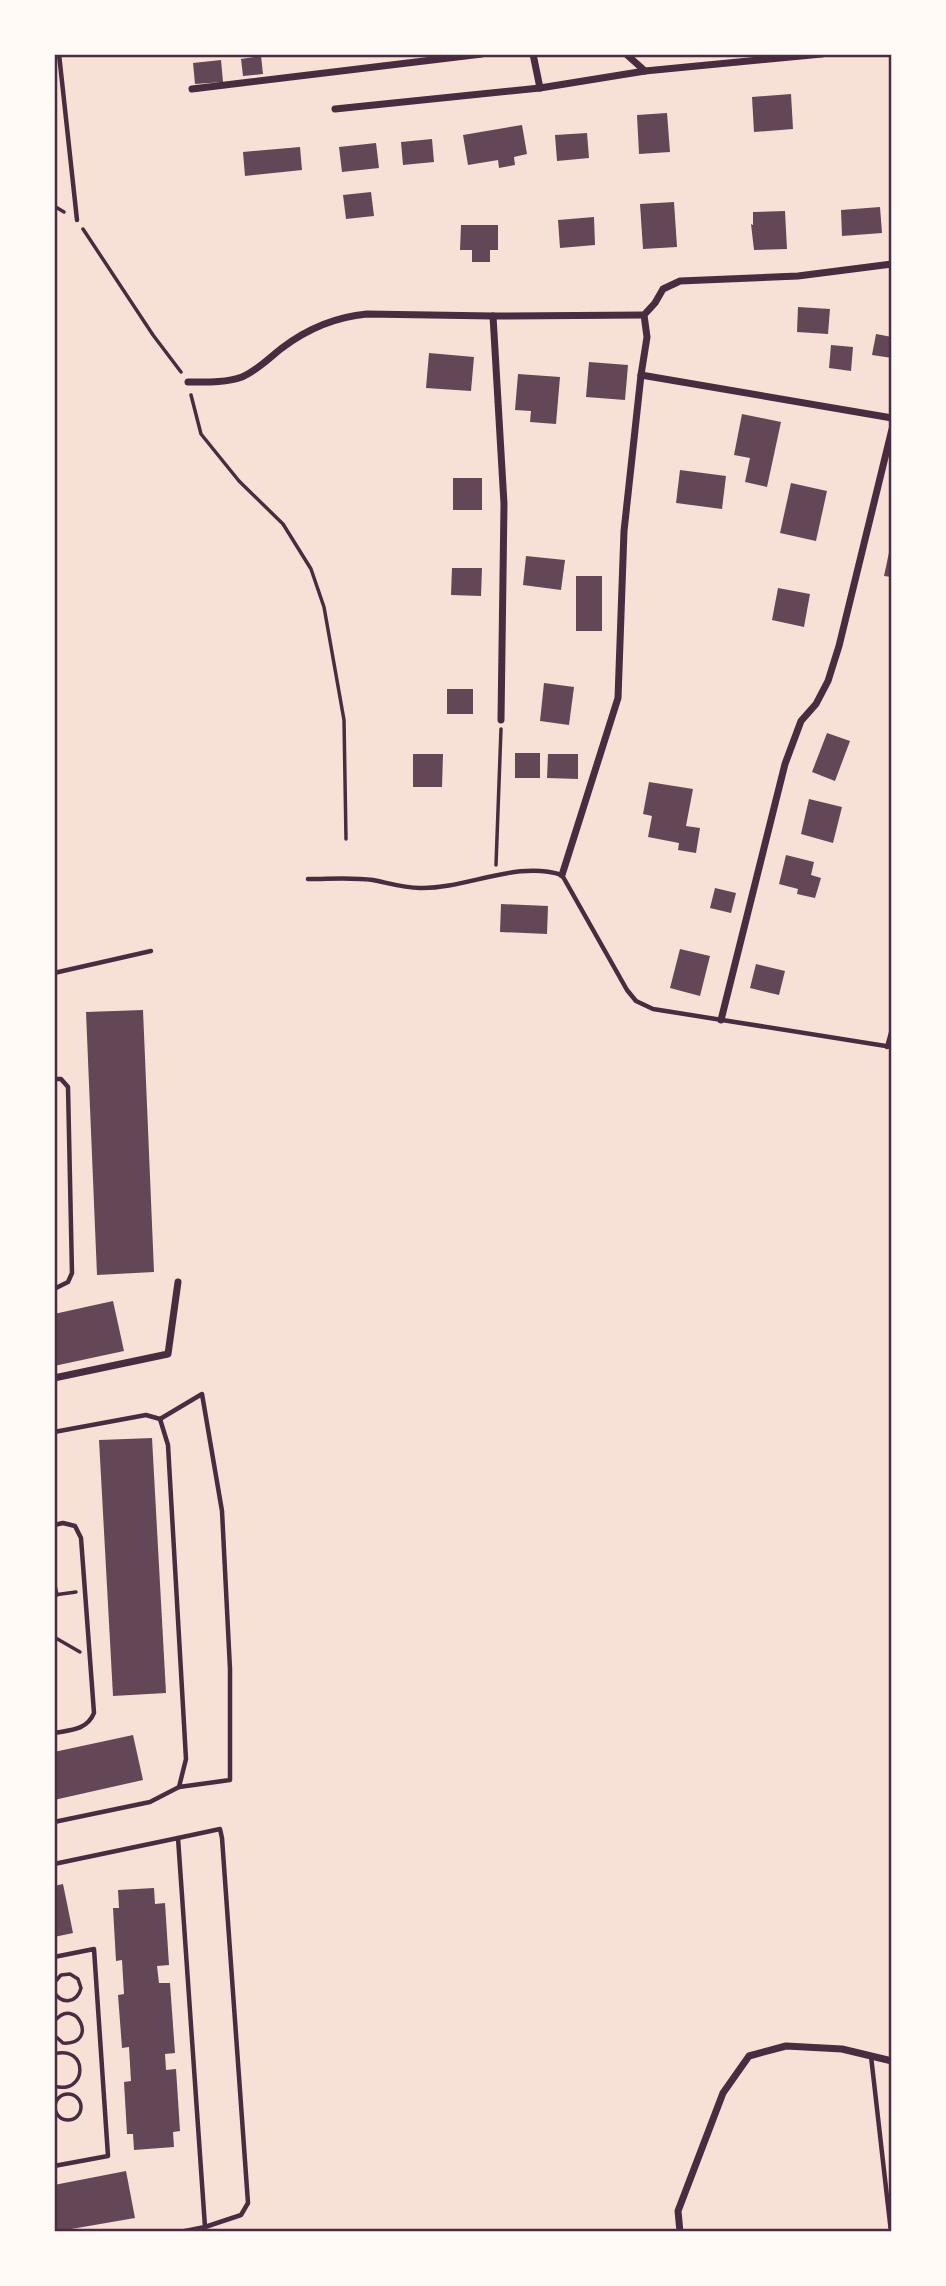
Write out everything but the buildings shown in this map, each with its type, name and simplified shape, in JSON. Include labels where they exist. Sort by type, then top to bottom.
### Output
[{"type":"street","points":[[192,89],[482,54]]},
{"type":"street","points":[[533,54],[540,88]]},
{"type":"street","points":[[626,54],[645,71]]},
{"type":"street","points":[[335,109],[540,88],[645,71],[822,54]]},
{"type":"street","points":[[188,382],[220,382],[242,377],[304,333],[348,316],[644,314],[655,303],[663,289],[680,281],[798,276],[892,264]]},
{"type":"street","points":[[562,875],[618,698],[624,531],[640,374],[647,337],[644,314]]},
{"type":"street","points":[[493,316],[504,504],[501,720]]},
{"type":"street","points":[[640,374],[892,418]]},
{"type":"street","points":[[722,1020],[785,764],[802,721],[816,704],[828,681],[892,429]]},
{"type":"street","points":[[54,1378],[168,1354],[178,1282]]},
{"type":"street","points":[[680,2232],[678,2211],[723,2093],[749,2056],[786,2046],[842,2049],[892,2061]]},
{"type":"lane","points":[[59,54],[77,220]]},
{"type":"lane","points":[[308,879],[372,880],[420,888],[448,887],[495,876],[544,869],[562,875],[627,990],[636,1001],[653,1009],[889,1047],[892,1029]]},
{"type":"lane","points":[[54,973],[151,951]]},
{"type":"lane","points":[[54,1079],[61,1079],[68,1087],[72,1273],[68,1282],[54,1289]]},
{"type":"lane","points":[[54,1432],[146,1415],[160,1419],[202,1395],[222,1511],[230,1669],[230,1780],[179,1787],[150,1802],[54,1822]]},
{"type":"lane","points":[[160,1419],[168,1445],[186,1759],[179,1787]]},
{"type":"lane","points":[[54,1525],[63,1523],[75,1526],[81,1538],[94,1713],[90,1722],[78,1729],[54,1734]]},
{"type":"lane","points":[[54,1864],[220,1829],[247,2203],[241,2215],[180,2232]]},
{"type":"lane","points":[[178,1838],[205,2227]]},
{"type":"lane","points":[[54,1957],[94,1950],[108,2156],[54,2166]]},
{"type":"lane","points":[[871,2055],[891,2232]]},
{"type":"path","points":[[54,206],[77,220],[153,335],[188,382],[201,434],[239,481],[283,524],[311,569],[324,607],[344,720],[346,839]]},
{"type":"path","points":[[495,876],[501,720]]},
{"type":"path","points":[[54,1580],[55,1595],[85,1591]]},
{"type":"path","points":[[54,1637],[90,1658]]},
{"type":"path","points":[[54,1993],[60,2000],[69,2001],[77,1997],[81,1988],[78,1979],[70,1974],[61,1975],[55,1982]]},
{"type":"path","points":[[54,1975],[55,1982]]},
{"type":"path","points":[[54,2021],[69,2013],[81,2022],[82,2032],[73,2043],[59,2041],[54,2035]]},
{"type":"path","points":[[65,2052],[66,2043]]},
{"type":"path","points":[[54,2054],[65,2052],[77,2059],[80,2070],[76,2081],[65,2087],[54,2085]]},
{"type":"path","points":[[65,2087],[66,2094]]},
{"type":"path","points":[[66,2094],[78,2097],[82,2109],[74,2119],[66,2120],[55,2111],[55,2102],[66,2094]]},
{"type":"path","points":[[54,2124],[60,2117]]}]
